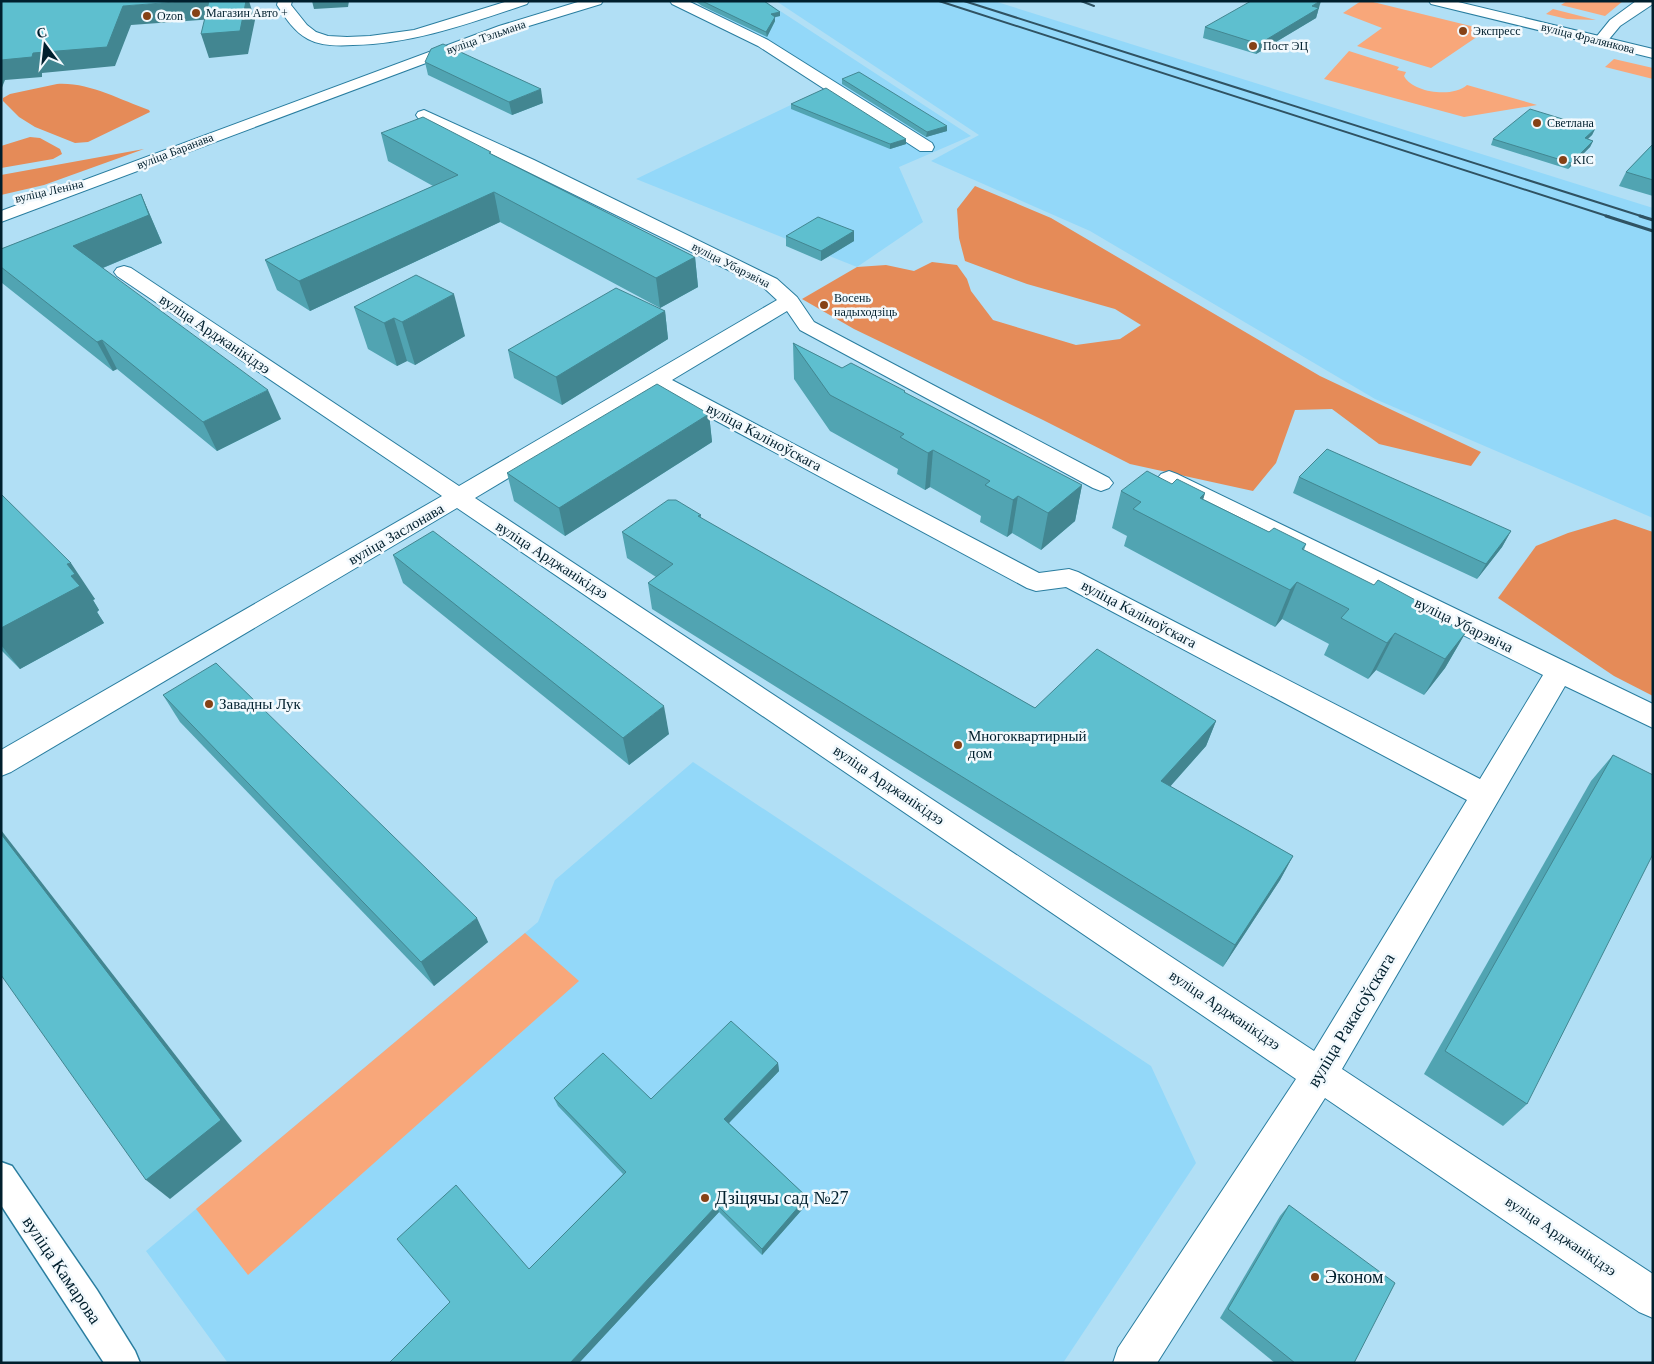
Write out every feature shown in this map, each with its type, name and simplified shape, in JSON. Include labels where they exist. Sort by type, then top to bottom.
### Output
[{"type":"street","points":[[285,1],[284,4],[301,26],[315,37],[335,41],[358,42],[392,39],[419,33],[522,1]]},
{"type":"street","name":"вуліца Тэльмана","points":[[349,86],[504,30],[596,1]]},
{"type":"street","points":[[676,1],[763,43],[926,147]]},
{"type":"street","name":"вуліца Фралянкова","points":[[1436,1],[1653,54]]},
{"type":"street","points":[[1600,41],[1615,23],[1648,1]]},
{"type":"street","name":"вуліца Баранава","points":[[1,217],[349,86]]},
{"type":"street","name":"вуліца Убарэвіча","points":[[424,115],[770,283],[790,301],[807,326],[1101,483]]},
{"type":"street","name":"вуліца Леніна","points":[[1,202],[37,196],[97,180]]},
{"type":"street","name":"вуліца Арджанікідзэ","points":[[124,272],[459,497],[473,509],[587,583],[1653,1298]]},
{"type":"street","name":"вуліца Заслонава","points":[[1,764],[459,497],[790,301]]},
{"type":"street","name":"вуліца Каліноўскага","points":[[656,380],[1036,582],[1069,578],[1485,796]]},
{"type":"street","name":"вуліца Убарэвіча","points":[[1169,479],[1653,717]]},
{"type":"street","name":"вуліца Ракасоўскага","points":[[1133,1363],[1320,1074],[1559,672]]},
{"type":"street","name":"вуліца Камарова","points":[[1,1177],[85,1302],[123,1363]]},
{"type":"shaded area","points":[[740,1],[765,1],[971,136],[899,167],[923,222],[857,267],[636,179],[822,90],[838,87],[709,10],[739,4]]},
{"type":"shaded area","points":[[776,1],[994,1],[1653,208],[1653,518],[1375,399],[1090,231],[931,161],[979,135]]},
{"type":"shaded area","points":[[1361,1],[1369,1],[1487,30],[1431,68],[1357,46],[1382,28],[1343,13]]},
{"type":"shaded area","points":[[1567,1],[1623,1],[1605,16],[1561,5]]},
{"type":"shaded area","points":[[1553,9],[1596,20],[1567,19],[1546,14]]},
{"type":"shaded area","points":[[1349,51],[1399,67],[1397,70],[1406,72],[1404,76],[1409,82],[1424,90],[1434,92],[1453,91],[1467,85],[1537,105],[1464,117],[1324,79]]},
{"type":"shaded area","points":[[1614,59],[1653,68],[1653,79],[1605,67]]},
{"type":"shaded area","points":[[57,84],[81,86],[104,92],[150,112],[88,142],[75,143],[35,127],[19,117],[3,101],[3,98],[10,94]]},
{"type":"shaded area","points":[[30,137],[40,138],[60,149],[62,154],[53,159],[1,168],[1,146]]},
{"type":"shaded area","points":[[144,149],[44,185],[1,195],[1,175]]},
{"type":"shaded area","points":[[975,186],[1051,218],[1320,376],[1481,452],[1471,466],[1379,444],[1332,409],[1295,410],[1276,463],[1253,491],[1130,464],[854,329],[802,299],[857,267],[886,265],[914,271],[932,262],[957,265],[967,279],[971,291],[993,320],[1076,345],[1120,339],[1141,325],[1115,309],[1027,284],[965,261],[959,238],[957,209]]},
{"type":"shaded area","points":[[1615,519],[1653,532],[1653,696],[1614,676],[1498,598],[1536,546],[1568,533]]},
{"type":"shaded area","points":[[693,762],[1151,1066],[1196,1163],[1063,1363],[228,1363],[146,1251],[538,922],[555,880]]},
{"type":"shaded area","points":[[525,933],[579,981],[248,1275],[196,1209]]},
{"type":"building","points":[[1,1],[188,1],[123,6],[107,47],[33,53],[32,57],[1,60]]},
{"type":"building","points":[[209,1],[246,1],[240,31],[201,34]]},
{"type":"building","points":[[702,1],[764,1],[780,12],[771,14],[775,17],[766,32]]},
{"type":"building","points":[[1251,1],[1320,1],[1312,6],[1319,8],[1259,44],[1205,27]]},
{"type":"building","points":[[443,44],[541,89],[509,102],[425,62],[431,49]]},
{"type":"building","points":[[859,72],[947,126],[927,132],[842,79]]},
{"type":"building","points":[[826,88],[906,139],[890,144],[791,104]]},
{"type":"building","points":[[1530,109],[1595,129],[1585,138],[1593,141],[1571,163],[1493,139]]},
{"type":"building","points":[[423,117],[491,152],[489,153],[695,257],[656,278],[494,192],[299,281],[265,260],[458,175],[381,133]]},
{"type":"building","points":[[1653,144],[1653,180],[1626,172]]},
{"type":"building","points":[[141,194],[149,215],[73,246],[268,390],[203,422],[102,340],[97,342],[1,267],[1,249]]},
{"type":"building","points":[[818,217],[854,231],[821,251],[786,236]]},
{"type":"building","points":[[416,275],[454,294],[402,322],[394,318],[384,323],[354,307]]},
{"type":"building","points":[[616,288],[665,311],[556,377],[508,350]]},
{"type":"building","points":[[793,343],[842,368],[851,363],[1082,485],[1048,513],[1018,496],[1013,500],[985,485],[990,481],[933,450],[928,453],[900,437],[904,434],[830,395]]},
{"type":"building","points":[[657,384],[709,414],[559,508],[507,473]]},
{"type":"building","points":[[1327,449],[1511,531],[1486,564],[1299,477]]},
{"type":"building","points":[[1147,471],[1172,484],[1177,479],[1205,493],[1200,498],[1269,532],[1274,528],[1306,544],[1302,549],[1374,585],[1378,580],[1419,602],[1415,606],[1466,632],[1445,659],[1395,633],[1387,643],[1341,618],[1349,609],[1297,582],[1290,590],[1133,509],[1141,502],[1121,491]]},
{"type":"building","points":[[1,494],[71,563],[67,564],[75,574],[71,576],[80,586],[1,628]]},
{"type":"building","points":[[668,500],[676,500],[701,515],[698,516],[1035,708],[1097,649],[1216,721],[1161,781],[1293,856],[1235,945],[648,583],[673,564],[622,532]]},
{"type":"building","points":[[433,531],[664,706],[623,738],[393,555]]},
{"type":"building","points":[[216,663],[477,918],[421,962],[163,695]]},
{"type":"building","points":[[1613,755],[1653,775],[1653,854],[1527,1104],[1445,1051]]},
{"type":"building","points":[[1,834],[221,1120],[146,1180],[1,975]]},
{"type":"building","name":"Дзіцячы сад №27","points":[[731,1021],[778,1063],[724,1119],[807,1197],[762,1249],[717,1205],[570,1363],[389,1363],[450,1302],[397,1239],[456,1185],[529,1269],[626,1172],[554,1098],[603,1053],[651,1099]]},
{"type":"building","points":[[1289,1205],[1395,1283],[1354,1363],[1295,1363],[1228,1309]]},
{"type":"railway","points":[[939,1],[1610,217]]},
{"type":"railway","points":[[964,1],[1644,217]]},
{"type":"railway","points":[[1081,1],[1094,6]]},
{"type":"railway","points":[[1606,216],[1653,231]]},
{"type":"railway","points":[[1640,216],[1653,220]]},
{"type":"place","name":"Магазин Авто +","points":[[196,13]]},
{"type":"place","name":"Ozon","points":[[147,16]]},
{"type":"place","name":"Экспресс","points":[[1463,31]]},
{"type":"place","name":"Пост ЭЦ","points":[[1253,46]]},
{"type":"place","name":"Светлана","points":[[1537,123]]},
{"type":"place","name":"KIC","points":[[1563,160]]},
{"type":"place","name":"Восень надыходзіць","points":[[824,305]]},
{"type":"place","name":"Завадны Лук","points":[[209,704]]},
{"type":"place","name":"Многоквартирный дом","points":[[958,745]]},
{"type":"place","name":"Дзіцячы сад №27","points":[[705,1198]]},
{"type":"place","name":"Эконом","points":[[1315,1277]]}]
